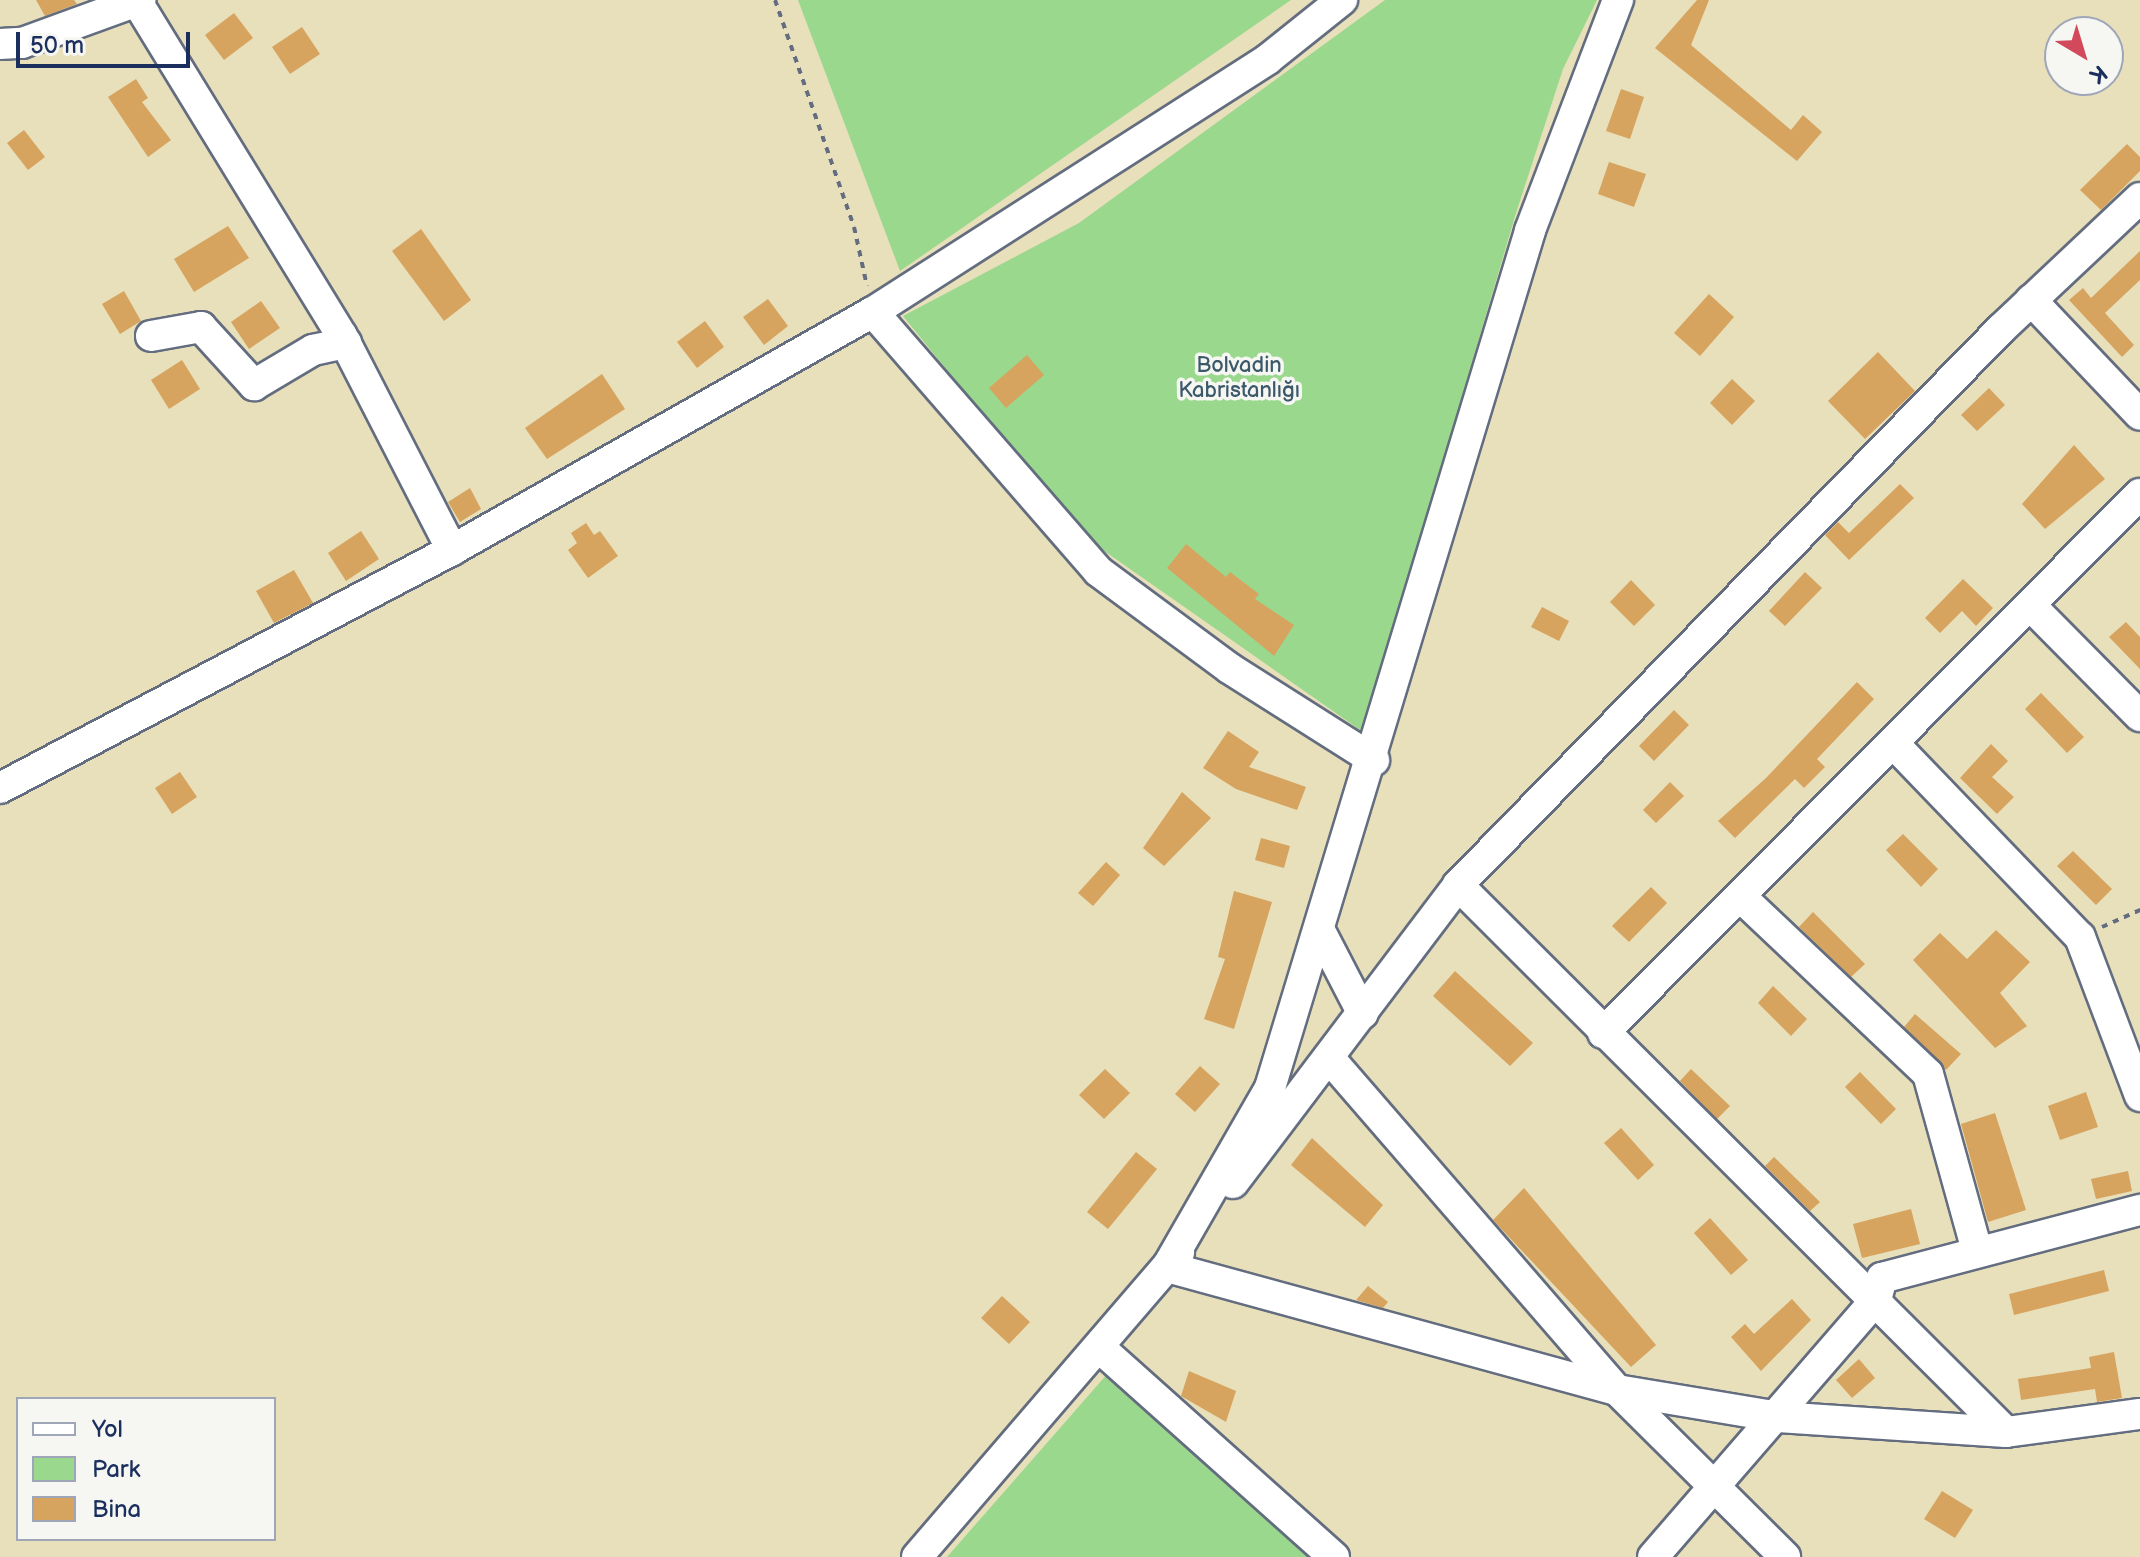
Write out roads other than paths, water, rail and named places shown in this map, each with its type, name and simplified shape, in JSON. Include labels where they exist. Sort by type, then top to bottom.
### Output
[{"type":"street","points":[[0,788],[452,550],[873,312],[1268,59],[1342,0]]},
{"type":"street","points":[[1167,1267],[1270,1088],[1374,760],[1530,231],[1618,0]]},
{"type":"street","points":[[0,44],[22,43],[138,1],[346,343],[452,550]]},
{"type":"street","points":[[917,1557],[1167,1267],[1330,1059],[1458,885],[2031,300],[2140,198]]},
{"type":"street","points":[[2031,300],[2140,415]]},
{"type":"street","points":[[873,312],[1098,571],[1229,668],[1374,760]]},
{"type":"street","points":[[151,336],[201,327],[254,385],[313,350],[346,343]]},
{"type":"street","points":[[1603,1033],[2140,494]]},
{"type":"street","points":[[2031,606],[2140,716]]},
{"type":"street","points":[[1893,743],[2080,937],[2140,1096]]},
{"type":"street","points":[[1458,885],[2006,1432]]},
{"type":"street","points":[[1741,897],[1928,1074],[1977,1251]]},
{"type":"street","points":[[1320,931],[1363,1014]]},
{"type":"street","points":[[1330,1059],[1617,1390],[1712,1490],[1785,1557]]},
{"type":"street","points":[[1653,1557],[1778,1417],[1876,1300],[1882,1278],[2140,1210]]},
{"type":"street","points":[[1167,1267],[1617,1390],[1778,1417],[2006,1432],[2140,1414]]},
{"type":"street","points":[[1100,1348],[1334,1557]]},
{"type":"park label","name":"Bolvadin Kabristanlığı","points":[[1239,378]]}]
